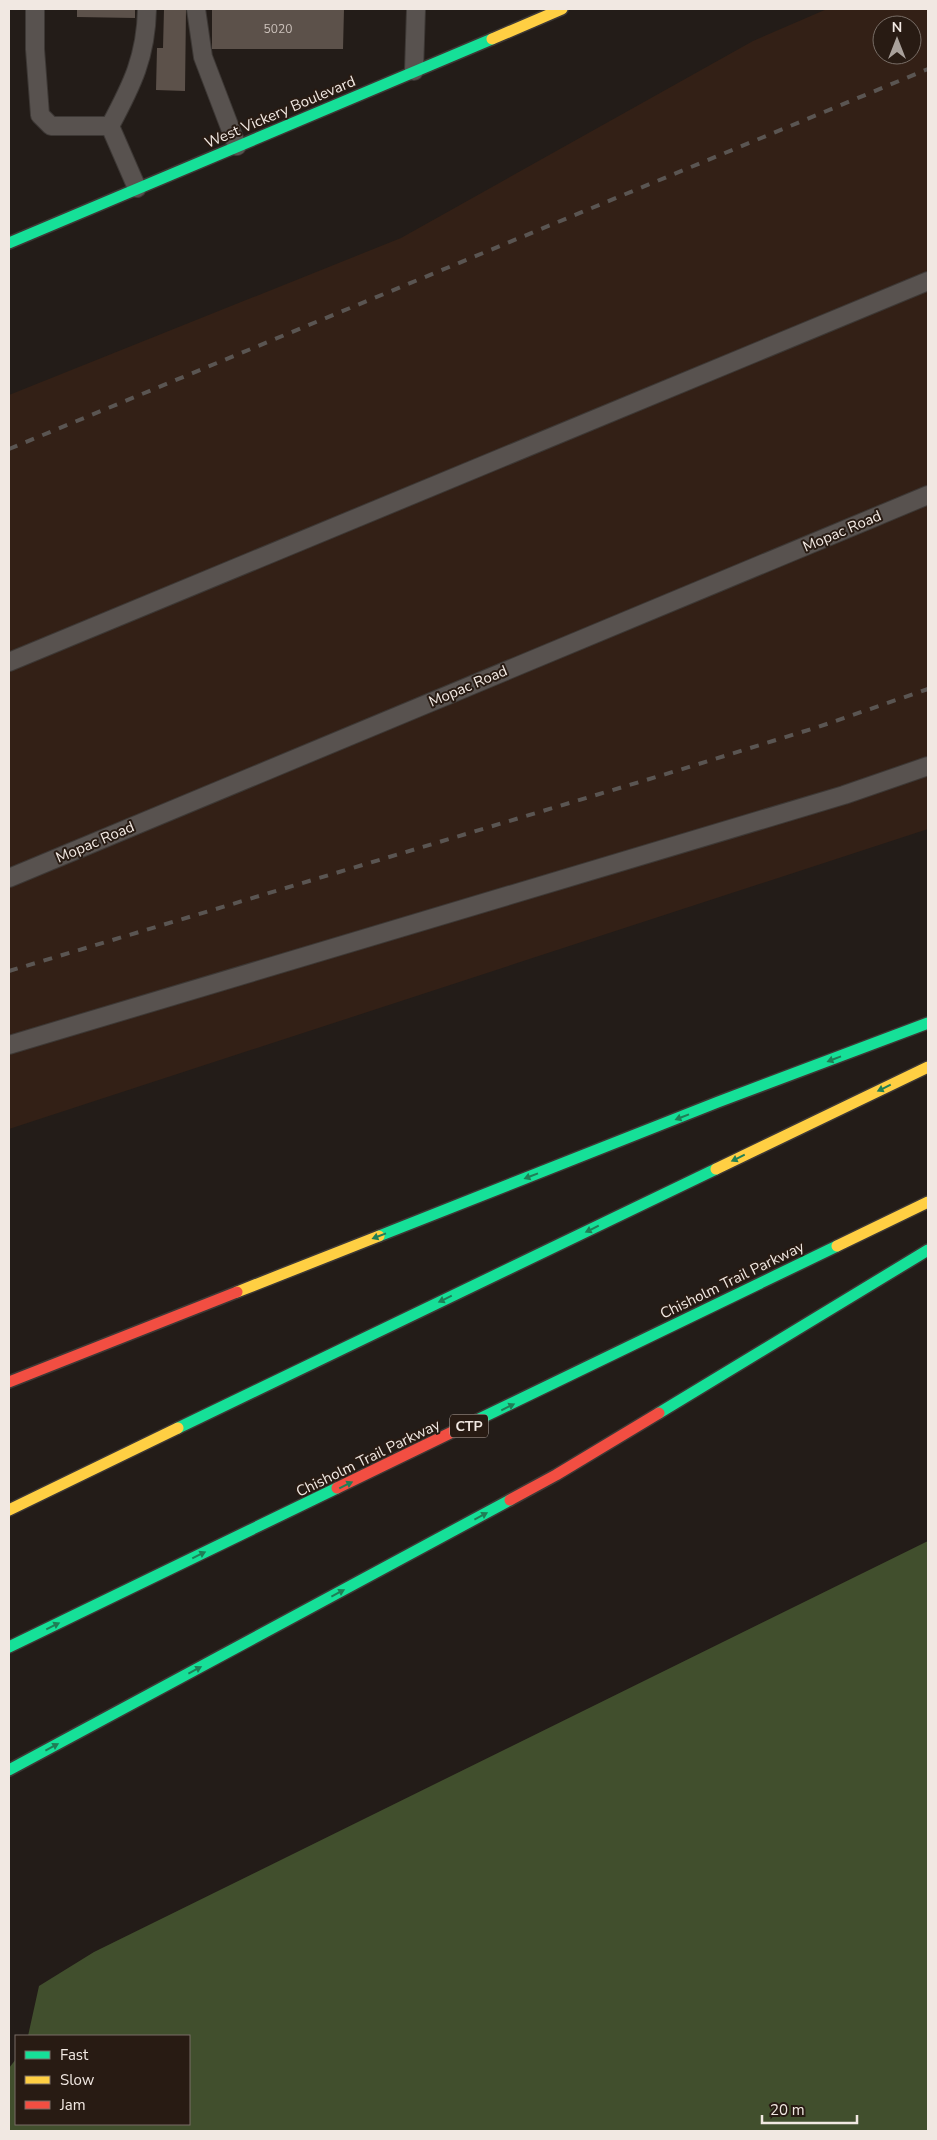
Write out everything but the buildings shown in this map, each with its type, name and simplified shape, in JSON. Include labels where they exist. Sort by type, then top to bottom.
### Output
[{"type":"main road","name":"West Vickery Boulevard","points":[[9,243],[414,71],[522,17],[562,9]]},
{"type":"main road","points":[[9,1382],[699,1110],[928,1023]]},
{"type":"main road","points":[[9,1510],[928,1066]]},
{"type":"main road","name":"Chisholm Trail Parkway","points":[[9,1647],[928,1202]]},
{"type":"main road","points":[[9,1770],[556,1475],[928,1250]]},
{"type":"lane","points":[[35,9],[34,49],[40,115],[51,126],[110,126]]},
{"type":"lane","points":[[110,126],[133,82],[147,34],[148,9]]},
{"type":"lane","points":[[196,9],[203,56],[238,146]]},
{"type":"lane","points":[[414,71],[416,9]]},
{"type":"lane","points":[[110,126],[137,188]]},
{"type":"lane","points":[[9,662],[928,281]]},
{"type":"lane","name":"Mopac Road","points":[[9,878],[928,495]]},
{"type":"lane","points":[[9,1045],[844,795],[928,766]]},
{"type":"shaded area","points":[[827,9],[928,9],[928,829],[9,1129],[9,395],[401,238],[753,41]]},
{"type":"green space","points":[[928,1541],[928,2131],[9,2131],[9,2068],[15,2060],[15,2125],[190,2125],[190,2035],[28,2035],[39,1986],[94,1952]]},
{"type":"railway","points":[[9,449],[928,69]]},
{"type":"railway","points":[[9,971],[676,771],[818,727],[928,689]]},
{"type":"traffic: fast","points":[[9,243],[492,39]]},
{"type":"traffic: fast","points":[[379,1236],[718,1102],[928,1023]]},
{"type":"traffic: fast","points":[[178,1428],[716,1169]]},
{"type":"traffic: fast","points":[[475,1421],[837,1246]]},
{"type":"traffic: fast","points":[[659,1413],[928,1250]]},
{"type":"traffic: fast","points":[[9,1647],[337,1488]]},
{"type":"traffic: fast","points":[[9,1770],[510,1500]]},
{"type":"traffic: slow","points":[[492,39],[562,9]]},
{"type":"traffic: slow","points":[[716,1169],[928,1067]]},
{"type":"traffic: slow","points":[[837,1246],[928,1202]]},
{"type":"traffic: slow","points":[[237,1292],[379,1236]]},
{"type":"traffic: slow","points":[[9,1510],[178,1428]]},
{"type":"traffic: jam","points":[[9,1382],[237,1292]]},
{"type":"traffic: jam","points":[[510,1500],[556,1475],[659,1413]]},
{"type":"traffic: jam","points":[[337,1488],[475,1421]]}]
